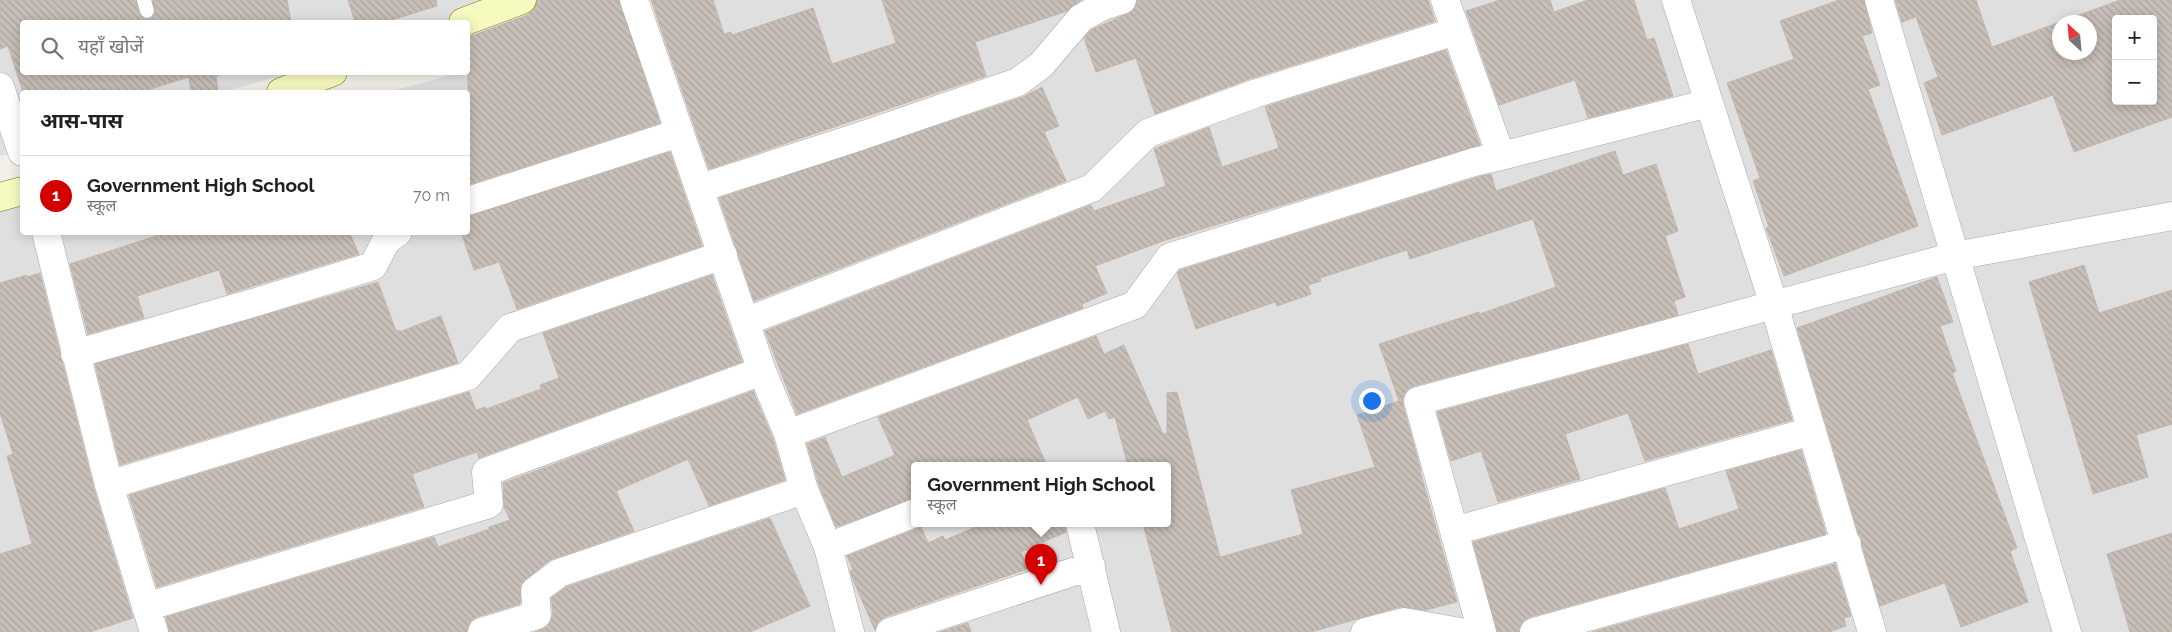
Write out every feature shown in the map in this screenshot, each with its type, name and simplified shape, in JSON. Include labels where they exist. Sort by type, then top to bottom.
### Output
[{"type":"street","points":[[468,20],[522,0]]},
{"type":"street","points":[[634,0],[679,133],[747,321],[762,371],[788,434],[804,490],[828,547],[850,632]]},
{"type":"street","points":[[700,188],[858,137],[1018,82],[1042,65],[1080,18],[1103,6],[1122,0]]},
{"type":"street","points":[[1445,0],[1501,156]]},
{"type":"street","points":[[1676,0],[1774,305],[1872,632]]},
{"type":"street","points":[[1879,0],[2067,632]]},
{"type":"street","points":[[747,321],[1092,188],[1148,133],[1257,94],[1456,31]]},
{"type":"street","points":[[286,90],[325,75]]},
{"type":"street","points":[[0,87],[20,146]]},
{"type":"street","points":[[788,434],[1135,305],[1170,257],[1474,162],[1709,103]]},
{"type":"street","points":[[470,201],[679,133]]},
{"type":"street","points":[[0,197],[20,191]]},
{"type":"street","points":[[1482,632],[1418,401],[1955,256],[2172,216]]},
{"type":"street","points":[[47,235],[109,485],[150,620],[489,504],[486,472],[762,371]]},
{"type":"street","points":[[75,354],[373,266],[386,241],[394,235]]},
{"type":"street","points":[[109,485],[468,376],[510,328],[723,255]]},
{"type":"street","points":[[1454,531],[1812,431]]},
{"type":"street","points":[[482,632],[537,614],[535,592],[559,573],[804,490]]},
{"type":"street","points":[[828,547],[911,515]]},
{"type":"street","points":[[1081,527],[1106,632]]},
{"type":"street","points":[[1534,632],[1847,544]]},
{"type":"street","points":[[890,632],[1091,566]]},
{"type":"street","points":[[1365,632],[1404,622],[1460,632]]},
{"type":"shaded area","points":[[0,0],[543,0],[470,21],[20,20],[20,75],[285,75],[229,90],[20,90],[20,151],[0,156]]},
{"type":"shaded area","points":[[711,0],[2172,0],[2172,632],[0,632],[0,204],[20,198],[20,235],[470,235],[470,90],[395,90],[451,75],[470,75],[470,69]]},
{"type":"building","points":[[0,0],[135,0],[139,14],[145,20],[20,20],[20,75],[219,75],[216,76],[218,90],[191,90],[189,77],[147,90],[22,90],[8,46],[0,49]]},
{"type":"building","points":[[153,0],[287,0],[291,20],[145,20],[153,17],[155,14]]},
{"type":"building","points":[[348,0],[436,0],[437,6],[392,20],[354,20]]},
{"type":"building","points":[[537,0],[619,0],[660,123],[470,184],[470,90],[468,90],[468,75],[470,75],[470,36],[527,15],[534,10]]},
{"type":"building","points":[[651,0],[713,0],[724,34],[731,32],[732,35],[813,8],[832,64],[896,43],[882,0],[1081,0],[1067,11],[975,42],[986,76],[709,169]]},
{"type":"building","points":[[1137,0],[1428,0],[1435,21],[1252,78],[1155,114],[1136,58],[1096,72],[1084,38],[1091,30],[1133,11]]},
{"type":"building","points":[[1500,0],[1550,0],[1554,12],[1588,0],[1634,0],[1647,40],[1654,38],[1673,96],[1588,118],[1575,80],[1499,105],[1466,11]]},
{"type":"building","points":[[1839,0],[1864,0],[1872,33],[1862,36],[1880,85],[1868,89],[1918,226],[1784,276],[1766,228],[1769,227],[1753,181],[1760,178],[1727,83],[1794,59],[1780,21]]},
{"type":"building","points":[[1895,0],[1976,0],[1992,47],[2052,25],[2052,60],[2097,60],[2097,15],[2079,15],[2120,0],[2172,0],[2172,117],[2074,152],[2053,95],[1942,135],[1924,83],[1938,77],[1916,17],[1902,22]]},
{"type":"building","points":[[1446,50],[1480,145],[1166,240],[1095,266],[1107,293],[1082,304],[1083,308],[797,414],[765,331],[1091,205],[1094,211],[1166,186],[1154,149],[1209,127],[1222,167],[1279,148],[1265,107]]},
{"type":"building","points":[[1042,87],[1059,126],[1044,132],[1066,181],[754,301],[719,198],[1023,97]]},
{"type":"building","points":[[1615,151],[1623,175],[1656,164],[1678,231],[1665,236],[1685,297],[1674,301],[1678,315],[1414,386],[1407,390],[1403,397],[1403,405],[1457,602],[1426,610],[1400,607],[1311,632],[1172,632],[1144,527],[1171,527],[1171,462],[1127,462],[1115,417],[1109,419],[1105,411],[1088,419],[1078,397],[1027,420],[1045,462],[911,462],[911,499],[836,527],[819,485],[807,444],[825,437],[842,477],[895,455],[878,417],[1096,336],[1104,354],[1124,345],[1163,434],[1167,433],[1167,393],[1177,392],[1220,557],[1303,534],[1291,490],[1375,467],[1357,415],[1399,401],[1379,344],[1479,312],[1480,314],[1556,287],[1533,219],[1410,259],[1407,250],[1320,278],[1321,281],[1308,285],[1311,294],[1277,306],[1275,302],[1196,329],[1177,273],[1180,270],[1478,177],[1491,174],[1496,191]]},
{"type":"building","points":[[670,152],[702,246],[517,309],[499,262],[474,270],[462,235],[470,235],[470,215]]},
{"type":"building","points":[[159,235],[350,235],[359,254],[227,294],[219,270],[137,296],[144,318],[88,334],[70,264]]},
{"type":"building","points":[[2084,265],[2099,313],[2172,290],[2172,424],[2136,435],[2148,477],[2093,494],[2029,282]]},
{"type":"building","points":[[40,273],[94,489],[133,618],[90,632],[0,632],[0,554],[32,544],[7,456],[13,454],[0,413],[0,283]]},
{"type":"building","points":[[712,275],[742,362],[479,458],[477,452],[412,474],[424,507],[157,587],[129,495],[469,392],[476,410],[485,407],[486,409],[541,389],[540,385],[559,378],[543,333]]},
{"type":"building","points":[[1937,277],[1953,322],[1940,326],[1956,371],[1952,373],[2017,548],[2010,551],[2028,602],[1961,627],[1945,583],[1880,606],[1797,328]]},
{"type":"building","points":[[378,282],[396,331],[399,330],[399,332],[441,316],[458,363],[120,465],[95,364]]},
{"type":"building","points":[[1688,344],[1698,374],[1771,350],[1792,420],[1645,461],[1628,413],[1565,434],[1580,479],[1498,502],[1481,451],[1451,461],[1437,412]]},
{"type":"building","points":[[753,391],[773,439],[785,480],[709,506],[688,459],[616,491],[634,531],[550,560],[521,584],[520,604],[477,617],[470,622],[467,632],[169,632],[166,617],[434,537],[438,547],[489,529],[489,527],[510,520],[504,507],[503,483]]},
{"type":"building","points":[[1801,450],[1826,534],[1530,617],[1523,621],[1519,632],[1497,632],[1473,542],[1665,488],[1679,529],[1739,509],[1726,471]]},
{"type":"building","points":[[770,518],[810,606],[750,632],[535,632],[548,626],[553,614],[551,598],[566,587]]},
{"type":"building","points":[[921,527],[928,543],[943,536],[945,540],[976,527],[1065,527],[1066,532],[1021,552],[1028,569],[885,617],[878,622],[875,630],[853,580],[850,571],[853,570],[847,556]]},
{"type":"building","points":[[2172,533],[2172,632],[2130,632],[2107,554]]},
{"type":"building","points":[[1835,564],[1851,616],[1844,618],[1846,626],[1829,632],[1592,632]]},
{"type":"building","points":[[968,623],[971,632],[940,632]]},
{"type":"place","name":"Government High School","points":[[1041,585]]}]
